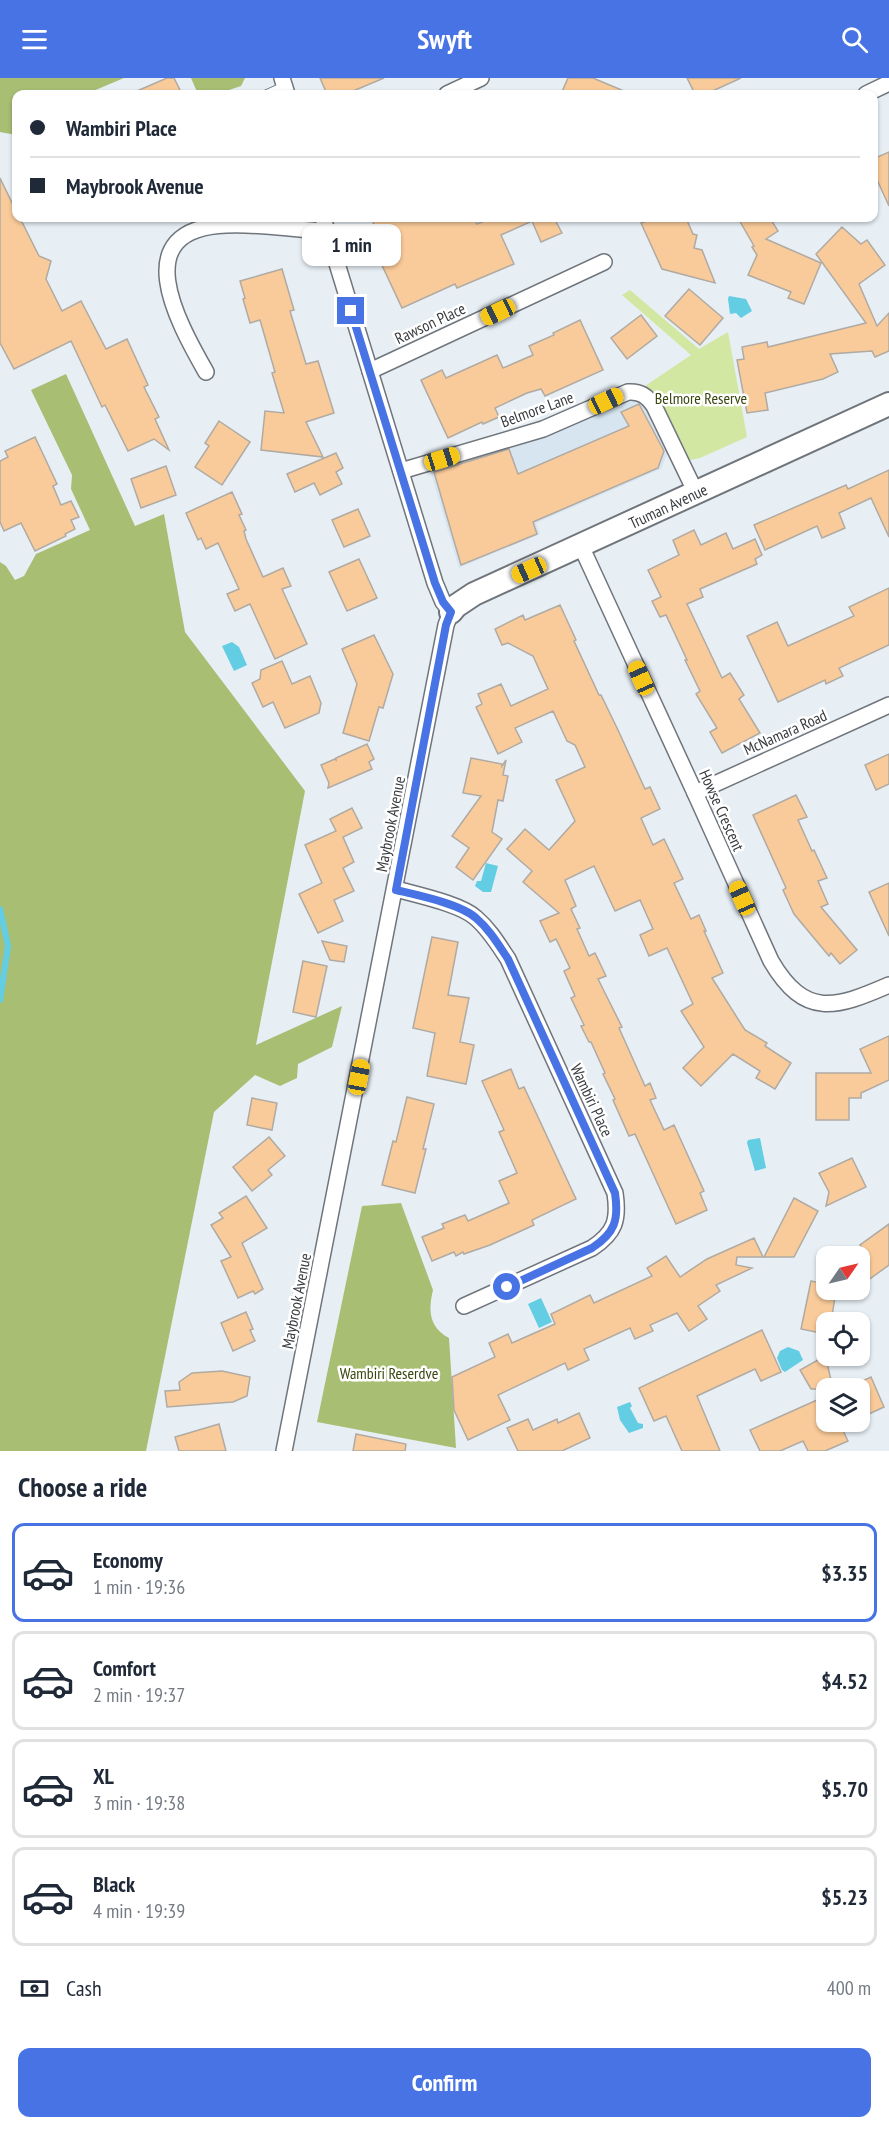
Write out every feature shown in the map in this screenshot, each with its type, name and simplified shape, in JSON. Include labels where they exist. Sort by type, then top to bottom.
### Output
[{"type":"street","points":[[456,90],[481,78]]},
{"type":"street","points":[[874,90],[889,83]]},
{"type":"street","points":[[206,372],[183,332],[168,291],[167,262],[176,243],[190,232],[225,225],[325,224],[435,583],[443,602],[451,612]]},
{"type":"street","name":"Rawson Place","points":[[370,371],[604,262]]},
{"type":"street","name":"Belmore Lane","points":[[401,471],[543,429],[635,391],[644,394],[654,406],[696,493]]},
{"type":"street","name":"Truman Avenue","points":[[451,612],[474,594],[889,404]]},
{"type":"street","name":"Howse Crescent","points":[[581,546],[781,979],[791,989],[817,1002],[840,1004],[889,985]]},
{"type":"street","name":"Maybrook Avenue","points":[[284,1451],[396,890],[446,625],[451,612]]},
{"type":"street","name":"McNamara Road","points":[[695,793],[889,705]]},
{"type":"street","name":"Wambiri Place","points":[[396,890],[432,899],[474,916],[492,935],[508,959],[615,1193],[618,1210],[615,1224],[604,1240],[592,1248],[464,1306]]},
{"type":"shaded area","points":[[634,398],[645,405],[668,452],[661,469],[536,523],[540,534],[459,568],[430,470],[540,437]]},
{"type":"green space","points":[[0,78],[124,78],[96,90],[12,90],[12,134],[0,132]]},
{"type":"green space","points":[[191,78],[245,78],[241,86],[229,90],[196,90]]},
{"type":"green space","name":"Belmore Reserve","points":[[630,290],[699,349],[728,332],[747,437],[700,458],[690,460],[661,401],[642,388],[691,355],[622,295]]},
{"type":"green space","points":[[66,374],[135,526],[164,514],[185,632],[305,791],[256,1045],[342,1006],[332,1047],[298,1064],[297,1078],[280,1086],[255,1075],[214,1112],[146,1451],[0,1451],[0,562],[6,566],[15,580],[24,576],[36,554],[90,530],[71,489],[72,475],[31,390]]},
{"type":"green space","name":"Wambiri Reserdve","points":[[401,1203],[433,1290],[431,1312],[434,1324],[442,1334],[449,1338],[456,1448],[317,1422],[362,1206]]},
{"type":"water","points":[[729,296],[746,299],[752,311],[741,318],[736,313],[730,314]]},
{"type":"water","points":[[232,642],[239,647],[247,665],[234,671],[222,646]]},
{"type":"water","points":[[486,863],[498,866],[491,892],[483,892],[475,886],[477,881],[481,881]]},
{"type":"water","points":[[760,1138],[766,1168],[755,1171],[747,1143],[748,1140]]},
{"type":"water","points":[[541,1298],[552,1322],[539,1328],[528,1304]]},
{"type":"water","points":[[788,1347],[799,1351],[803,1360],[785,1372],[777,1358],[780,1351]]},
{"type":"water","points":[[630,1402],[632,1406],[630,1408],[638,1423],[643,1424],[643,1428],[629,1433],[620,1420],[617,1407]]},
{"type":"building","points":[[167,78],[174,78],[180,90],[139,90]]},
{"type":"building","points":[[320,78],[384,78],[356,90],[325,90]]},
{"type":"building","points":[[568,78],[593,78],[622,90],[563,90]]},
{"type":"building","points":[[687,78],[741,78],[715,90],[693,90]]},
{"type":"building","points":[[889,152],[889,206],[878,182],[878,157]]},
{"type":"building","points":[[0,178],[12,203],[12,222],[22,222],[39,256],[51,261],[46,279],[62,311],[81,301],[106,349],[127,339],[148,385],[144,387],[159,417],[155,419],[169,450],[154,439],[128,451],[105,405],[102,407],[71,341],[14,369],[0,343]]},
{"type":"building","points":[[373,222],[476,222],[477,224],[482,222],[530,222],[501,235],[514,264],[457,288],[455,284],[402,308],[372,244],[381,240]]},
{"type":"building","points":[[532,222],[556,222],[562,233],[541,242]]},
{"type":"building","points":[[688,222],[693,234],[697,235],[694,248],[702,250],[715,283],[662,269],[641,223]]},
{"type":"building","points":[[740,222],[772,222],[778,231],[766,239],[821,263],[804,304],[788,298],[791,292],[748,275],[757,255],[752,247],[754,246]]},
{"type":"building","points":[[842,227],[861,244],[867,240],[885,265],[859,284],[877,326],[889,313],[889,351],[875,357],[872,351],[830,354],[838,372],[823,379],[765,393],[768,410],[747,413],[737,360],[744,359],[742,347],[767,342],[768,347],[866,323],[816,254]]},
{"type":"building","points":[[282,269],[294,310],[290,311],[306,364],[318,361],[334,413],[306,422],[323,457],[261,450],[265,411],[284,413],[260,320],[250,323],[240,281]]},
{"type":"building","points":[[689,289],[723,318],[700,345],[665,316]]},
{"type":"building","points":[[641,315],[657,336],[627,359],[611,338]]},
{"type":"building","points":[[580,320],[603,370],[545,396],[541,389],[527,393],[495,408],[499,417],[483,424],[482,422],[448,438],[421,380],[442,370],[446,378],[497,355],[503,368],[533,355],[529,346]]},
{"type":"building","points":[[639,404],[664,451],[658,468],[533,522],[537,534],[461,565],[434,472],[509,449],[518,474],[629,426],[621,412]]},
{"type":"building","points":[[219,421],[250,442],[222,485],[195,467],[209,446],[205,443]]},
{"type":"building","points":[[35,437],[57,484],[53,486],[61,505],[71,501],[79,517],[71,520],[75,529],[65,534],[66,536],[35,551],[21,523],[4,531],[0,522],[0,461],[8,457],[5,451]]},
{"type":"building","points":[[336,453],[343,468],[336,472],[342,484],[320,495],[314,483],[295,492],[287,474]]},
{"type":"building","points":[[166,466],[176,495],[141,508],[131,479]]},
{"type":"building","points":[[889,470],[889,537],[871,498],[839,513],[845,528],[822,538],[817,526],[765,550],[754,525],[846,485],[848,489]]},
{"type":"building","points":[[232,492],[242,514],[239,515],[246,530],[244,531],[246,539],[263,577],[283,568],[291,586],[282,589],[307,644],[275,659],[250,604],[235,611],[227,594],[239,589],[218,543],[206,549],[201,538],[198,540],[186,513]]},
{"type":"building","points":[[358,509],[370,536],[344,547],[332,520]]},
{"type":"building","points":[[694,530],[701,545],[726,533],[733,549],[755,539],[762,555],[755,559],[757,564],[700,589],[703,597],[687,604],[722,678],[730,673],[744,695],[739,699],[760,733],[722,753],[710,732],[717,728],[696,694],[700,691],[685,660],[687,660],[666,615],[660,617],[652,601],[661,597],[648,570],[679,555],[673,540]]},
{"type":"building","points":[[359,559],[377,598],[347,611],[329,572]]},
{"type":"building","points":[[889,588],[889,645],[839,668],[843,676],[826,684],[825,680],[778,702],[747,636],[777,622],[788,646],[854,616],[849,607]]},
{"type":"building","points":[[560,605],[576,640],[574,641],[645,789],[650,787],[660,809],[641,818],[653,845],[664,839],[683,879],[674,883],[691,919],[699,915],[723,973],[712,978],[745,1030],[767,1043],[765,1046],[791,1063],[775,1089],[756,1078],[760,1071],[733,1054],[701,1086],[683,1068],[704,1047],[681,1011],[693,1004],[667,948],[649,956],[640,935],[653,929],[640,900],[615,911],[594,866],[565,880],[576,906],[571,909],[580,928],[577,929],[589,956],[595,953],[606,976],[598,979],[622,1027],[619,1028],[645,1086],[650,1083],[656,1098],[650,1100],[664,1130],[674,1125],[704,1191],[700,1193],[707,1210],[676,1224],[635,1134],[629,1136],[603,1074],[605,1073],[581,1026],[584,1025],[571,998],[575,996],[564,971],[570,968],[556,939],[550,942],[540,921],[559,913],[523,882],[532,871],[507,849],[525,829],[549,850],[575,821],[556,780],[585,767],[575,745],[567,741],[553,711],[515,728],[522,742],[498,754],[476,707],[482,704],[478,694],[501,684],[511,706],[548,689],[533,656],[508,643],[502,645],[495,629],[523,615],[525,620]]},
{"type":"building","points":[[374,635],[393,674],[383,708],[379,707],[369,741],[343,733],[357,684],[342,649]]},
{"type":"building","points":[[282,661],[292,684],[310,676],[321,703],[319,713],[285,728],[273,702],[263,707],[252,683],[260,679],[261,670]]},
{"type":"building","points":[[367,744],[374,759],[369,762],[372,769],[328,788],[329,783],[321,765]]},
{"type":"building","points":[[889,754],[889,784],[876,790],[865,765]]},
{"type":"building","points":[[471,758],[502,764],[502,766],[506,760],[503,775],[508,776],[503,801],[498,800],[492,832],[502,839],[473,880],[456,867],[469,848],[452,836],[481,796],[463,793]]},
{"type":"building","points":[[796,795],[807,817],[798,820],[827,878],[818,881],[828,904],[821,907],[857,950],[840,964],[831,953],[829,956],[794,914],[783,890],[786,888],[753,815]]},
{"type":"building","points":[[352,808],[362,828],[343,837],[354,862],[343,868],[354,891],[334,900],[343,921],[318,933],[299,894],[322,883],[305,845],[336,831],[330,819]]},
{"type":"building","points":[[889,883],[889,936],[869,892]]},
{"type":"building","points":[[432,937],[458,942],[448,995],[469,998],[460,1042],[474,1045],[466,1084],[427,1076],[435,1033],[413,1028]]},
{"type":"building","points":[[322,941],[347,946],[344,962],[330,960]]},
{"type":"building","points":[[303,961],[327,966],[316,1017],[293,1012]]},
{"type":"building","points":[[889,1036],[889,1080],[861,1093],[861,1098],[849,1098],[849,1120],[816,1120],[816,1073],[871,1073],[860,1049]]},
{"type":"building","points":[[511,1069],[519,1089],[524,1087],[576,1199],[532,1220],[534,1225],[490,1245],[456,1256],[454,1252],[432,1261],[422,1237],[444,1228],[442,1224],[465,1215],[468,1221],[509,1203],[499,1181],[517,1173],[499,1132],[504,1130],[482,1081]]},
{"type":"building","points":[[407,1097],[434,1104],[415,1193],[382,1185]]},
{"type":"building","points":[[252,1098],[277,1103],[272,1130],[247,1125]]},
{"type":"building","points":[[269,1137],[285,1156],[268,1170],[272,1175],[252,1191],[233,1167]]},
{"type":"building","points":[[852,1158],[866,1187],[826,1206],[829,1192],[819,1173]]},
{"type":"building","points":[[246,1196],[267,1228],[242,1243],[263,1289],[255,1294],[253,1291],[238,1298],[221,1261],[231,1257],[211,1225],[223,1218],[219,1213]]},
{"type":"building","points":[[794,1198],[818,1211],[794,1257],[764,1257]]},
{"type":"building","points":[[889,1224],[889,1265],[870,1279],[870,1246],[860,1245]]},
{"type":"building","points":[[754,1238],[763,1257],[737,1257],[736,1265],[752,1268],[716,1285],[720,1291],[698,1306],[707,1319],[689,1331],[677,1313],[650,1325],[653,1331],[635,1339],[630,1328],[584,1349],[589,1360],[568,1370],[565,1363],[498,1395],[510,1420],[468,1440],[454,1410],[452,1377],[495,1357],[489,1343],[508,1334],[512,1343],[555,1324],[551,1314],[590,1295],[594,1303],[652,1276],[647,1268],[666,1256],[680,1277],[707,1259]]},
{"type":"building","points":[[811,1281],[816,1282],[816,1300],[834,1300],[833,1312],[816,1312],[816,1332],[801,1329]]},
{"type":"building","points":[[246,1312],[255,1341],[233,1351],[221,1323]]},
{"type":"building","points":[[762,1330],[781,1372],[761,1381],[755,1369],[697,1396],[720,1451],[682,1451],[666,1416],[654,1421],[639,1388]]},
{"type":"building","points":[[816,1361],[816,1366],[828,1366],[831,1378],[816,1378],[816,1389],[811,1389],[800,1370]]},
{"type":"building","points":[[222,1371],[250,1377],[247,1396],[233,1402],[167,1407],[165,1391],[180,1390],[179,1382],[192,1373]]},
{"type":"building","points":[[871,1377],[884,1407],[870,1413],[870,1378]]},
{"type":"building","points":[[816,1400],[816,1432],[844,1432],[848,1441],[825,1451],[808,1451],[803,1441],[780,1451],[760,1451],[750,1430]]},
{"type":"building","points":[[579,1413],[590,1438],[562,1451],[518,1451],[507,1428],[528,1419],[533,1430],[557,1419],[558,1423]]},
{"type":"building","points":[[219,1424],[226,1451],[179,1451],[175,1437]]},
{"type":"building","points":[[356,1434],[406,1444],[405,1451],[353,1451]]},
{"type":"waterway","points":[[0,909],[8,946],[0,1000]]},
{"type":"route","points":[[351,311],[435,583],[443,602],[451,612],[446,625],[396,890],[453,906],[474,916],[492,935],[508,959],[615,1193],[618,1210],[615,1224],[604,1240],[592,1248],[507,1287]]}]
